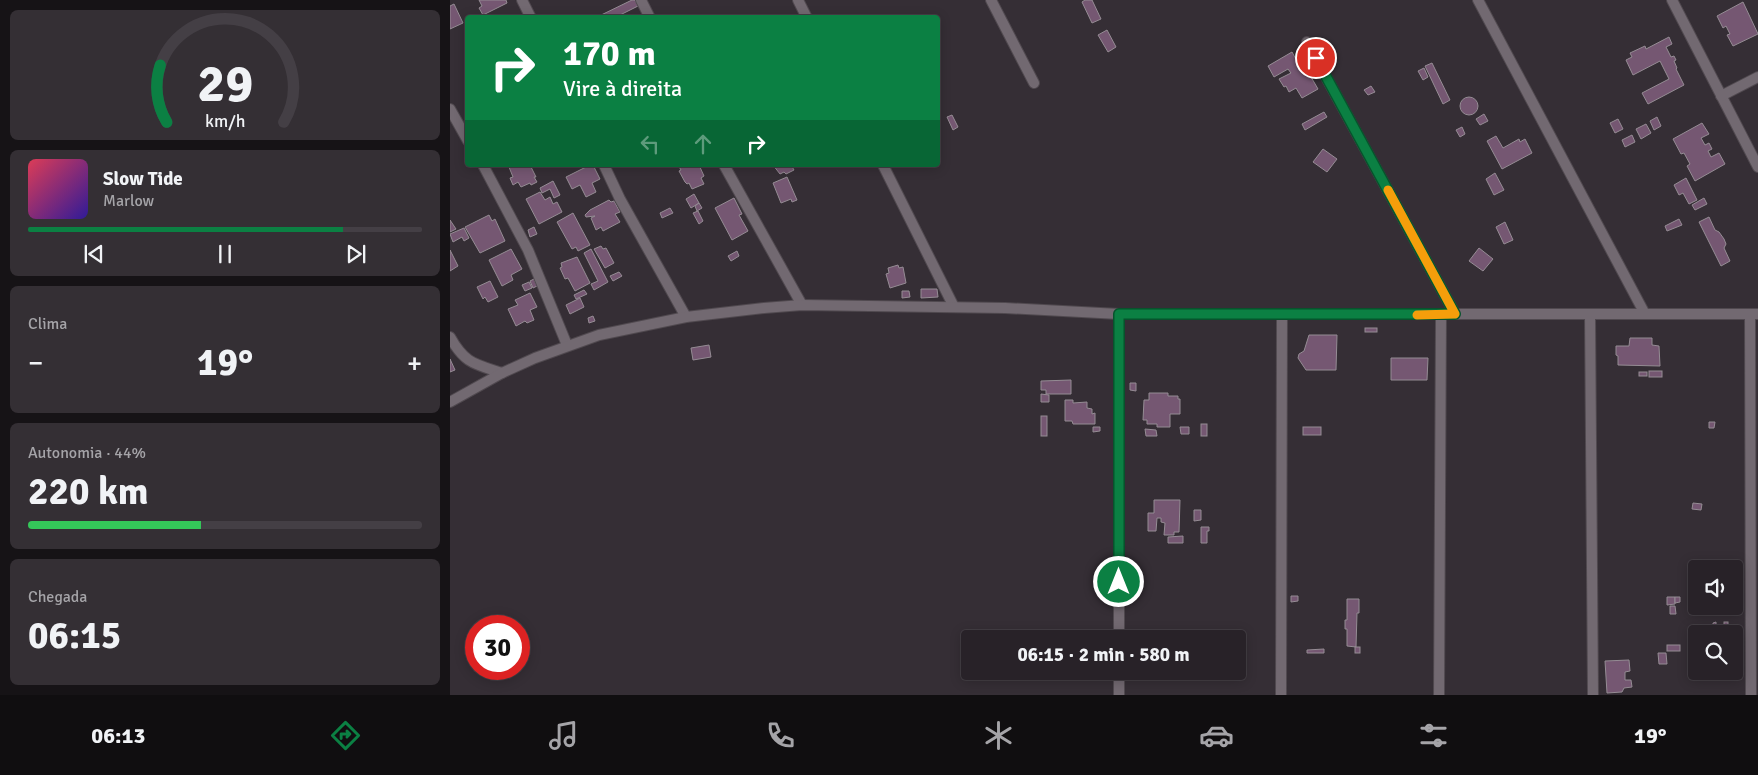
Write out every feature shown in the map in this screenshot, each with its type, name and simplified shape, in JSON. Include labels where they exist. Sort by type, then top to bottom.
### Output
[{"type":"street","points":[[522,0],[530,15]]},
{"type":"street","points":[[641,0],[648,15]]},
{"type":"street","points":[[798,0],[806,15]]},
{"type":"street","points":[[990,0],[1034,83]]},
{"type":"street","points":[[1478,0],[1645,314]]},
{"type":"street","points":[[1672,0],[1758,167]]},
{"type":"street","points":[[1307,42],[1455,314]]},
{"type":"street","points":[[1721,96],[1758,77]]},
{"type":"street","points":[[450,109],[465,136]]},
{"type":"street","points":[[483,167],[528,250],[567,345]]},
{"type":"street","points":[[605,167],[620,199],[686,317]]},
{"type":"street","points":[[725,167],[802,305]]},
{"type":"street","points":[[884,167],[954,307]]},
{"type":"street","points":[[450,402],[502,373],[535,358],[599,335],[686,317],[802,305],[1005,308],[1119,314],[1754,314],[1751,695]]},
{"type":"street","points":[[1119,314],[1119,630]]},
{"type":"street","points":[[1280,695],[1282,314]]},
{"type":"street","points":[[1590,314],[1592,695]]},
{"type":"street","points":[[1439,695],[1441,315]]},
{"type":"street","points":[[451,343],[465,359],[502,373]]},
{"type":"street","points":[[1119,680],[1119,695]]},
{"type":"building","points":[[479,0],[506,0],[507,3],[483,15],[479,8],[482,6]]},
{"type":"building","points":[[632,0],[635,0],[638,6],[620,15],[601,15]]},
{"type":"building","points":[[1092,0],[1101,19],[1092,23],[1082,2]]},
{"type":"building","points":[[1743,2],[1758,34],[1733,46],[1727,35],[1730,34],[1726,26],[1723,28],[1717,16]]},
{"type":"building","points":[[454,4],[463,23],[450,29],[450,6]]},
{"type":"building","points":[[1107,30],[1116,47],[1108,52],[1098,35]]},
{"type":"building","points":[[1669,37],[1672,44],[1666,47],[1671,57],[1674,56],[1676,60],[1674,61],[1676,69],[1684,85],[1648,104],[1642,93],[1669,79],[1660,61],[1633,75],[1626,60],[1632,57],[1630,53],[1645,46],[1646,49]]},
{"type":"building","points":[[1292,52],[1303,72],[1307,70],[1318,89],[1302,98],[1296,88],[1289,92],[1279,79],[1291,73],[1288,69],[1274,77],[1268,66]]},
{"type":"building","points":[[1432,63],[1450,100],[1443,104],[1425,66]]},
{"type":"building","points":[[1424,68],[1428,77],[1423,80],[1418,71]]},
{"type":"building","points":[[1371,86],[1375,92],[1368,95],[1364,90]]},
{"type":"building","points":[[1469,97],[1475,100],[1478,106],[1475,112],[1469,115],[1463,112],[1460,106],[1463,100]]},
{"type":"building","points":[[1324,112],[1327,117],[1305,130],[1302,124]]},
{"type":"building","points":[[1484,114],[1488,121],[1480,125],[1476,119]]},
{"type":"building","points":[[952,115],[958,127],[953,130],[947,117]]},
{"type":"building","points":[[1657,117],[1661,126],[1654,130],[1650,121]]},
{"type":"building","points":[[1618,119],[1623,129],[1615,133],[1610,123]]},
{"type":"building","points":[[1702,123],[1709,134],[1701,138],[1705,145],[1709,143],[1712,149],[1708,151],[1711,157],[1719,153],[1725,164],[1695,181],[1687,166],[1690,164],[1684,153],[1681,154],[1673,139]]},
{"type":"building","points":[[1646,124],[1651,133],[1641,139],[1636,129]]},
{"type":"building","points":[[1462,127],[1465,134],[1460,137],[1456,130]]},
{"type":"building","points":[[1632,135],[1635,142],[1625,147],[1622,140]]},
{"type":"building","points":[[1496,136],[1503,148],[1519,139],[1520,142],[1525,139],[1532,153],[1502,169],[1487,141]]},
{"type":"building","points":[[1323,149],[1337,159],[1327,172],[1313,162]]},
{"type":"building","points":[[509,167],[531,167],[537,182],[521,187],[518,182],[513,185],[510,178],[513,177]]},
{"type":"building","points":[[586,167],[594,167],[600,179],[592,183],[596,192],[586,197],[580,185],[572,189],[566,177]]},
{"type":"building","points":[[679,167],[700,167],[704,176],[701,178],[704,184],[692,189],[689,183],[685,182],[679,171],[681,170]]},
{"type":"building","points":[[775,167],[792,167],[794,170],[786,174],[784,172],[780,174]]},
{"type":"building","points":[[1495,173],[1504,190],[1494,195],[1486,179]]},
{"type":"building","points":[[787,177],[797,200],[792,202],[791,199],[781,203],[773,183]]},
{"type":"building","points":[[1686,178],[1697,200],[1689,204],[1683,193],[1679,195],[1674,185]]},
{"type":"building","points":[[553,181],[560,195],[554,198],[550,189],[542,193],[540,188]]},
{"type":"building","points":[[540,192],[545,200],[550,197],[553,204],[557,202],[562,212],[539,224],[526,199]]},
{"type":"building","points":[[694,194],[699,203],[691,208],[686,199]]},
{"type":"building","points":[[734,198],[742,214],[739,215],[748,231],[732,240],[715,208]]},
{"type":"building","points":[[1704,198],[1707,204],[1695,210],[1692,205]]},
{"type":"building","points":[[609,200],[611,202],[614,201],[620,212],[615,214],[620,222],[603,231],[601,227],[596,230],[591,218],[595,216],[586,217],[585,215],[590,210]]},
{"type":"building","points":[[699,203],[702,208],[697,211],[695,206]]},
{"type":"building","points":[[670,208],[673,213],[662,218],[660,213]]},
{"type":"building","points":[[698,211],[703,221],[699,224],[693,213]]},
{"type":"building","points":[[573,213],[590,245],[578,251],[576,247],[572,249],[557,222]]},
{"type":"building","points":[[489,215],[492,221],[495,219],[505,241],[480,253],[465,227]]},
{"type":"building","points":[[1709,217],[1715,230],[1719,232],[1726,244],[1724,248],[1730,261],[1721,266],[1699,222]]},
{"type":"building","points":[[1679,219],[1682,225],[1667,231],[1665,226]]},
{"type":"building","points":[[450,220],[456,229],[450,232]]},
{"type":"building","points":[[1505,222],[1513,240],[1504,244],[1496,227]]},
{"type":"building","points":[[534,227],[537,234],[530,237],[528,230]]},
{"type":"building","points":[[464,228],[469,238],[464,241],[462,237],[453,242],[450,234]]},
{"type":"building","points":[[601,246],[603,249],[606,248],[614,263],[605,268],[594,249]]},
{"type":"building","points":[[1479,248],[1493,259],[1483,271],[1469,261]]},
{"type":"building","points":[[511,249],[522,269],[511,275],[513,280],[502,286],[489,260]]},
{"type":"building","points":[[591,249],[608,282],[594,290],[591,284],[598,281],[584,253]]},
{"type":"building","points":[[450,250],[458,266],[450,271]]},
{"type":"building","points":[[737,251],[739,256],[731,261],[728,256]]},
{"type":"building","points":[[577,257],[590,283],[575,291],[568,278],[565,279],[560,268],[562,267],[561,263]]},
{"type":"building","points":[[898,265],[899,268],[903,267],[906,283],[890,288],[886,274],[889,273],[888,268]]},
{"type":"building","points":[[619,272],[622,276],[613,281],[610,276]]},
{"type":"building","points":[[534,279],[537,286],[533,288],[530,281]]},
{"type":"building","points":[[490,281],[498,297],[488,302],[485,297],[483,299],[477,287]]},
{"type":"building","points":[[529,282],[532,288],[525,291],[522,285]]},
{"type":"building","points":[[921,289],[937,289],[938,297],[921,298]]},
{"type":"building","points":[[584,290],[587,294],[576,299],[574,295]]},
{"type":"building","points":[[902,291],[909,291],[910,297],[902,298]]},
{"type":"building","points":[[530,293],[537,307],[530,310],[534,320],[527,323],[525,321],[516,326],[508,309],[518,305],[515,300]]},
{"type":"building","points":[[580,298],[584,307],[570,314],[566,305]]},
{"type":"building","points":[[593,316],[595,321],[589,323],[588,318]]},
{"type":"building","points":[[1365,328],[1377,328],[1377,332],[1365,332]]},
{"type":"building","points":[[1309,335],[1337,335],[1336,370],[1306,370],[1298,358],[1299,354],[1304,351]]},
{"type":"building","points":[[1630,338],[1652,338],[1652,345],[1659,346],[1660,366],[1618,365],[1616,346],[1629,346]]},
{"type":"building","points":[[709,345],[711,357],[693,360],[691,348]]},
{"type":"building","points":[[1391,358],[1428,358],[1427,380],[1391,380]]},
{"type":"building","points":[[450,359],[455,370],[450,372]]},
{"type":"building","points":[[1649,371],[1662,371],[1662,377],[1649,377]]},
{"type":"building","points":[[1639,372],[1647,372],[1647,376],[1639,376]]},
{"type":"building","points":[[1071,380],[1071,394],[1046,394],[1046,390],[1041,390],[1041,381]]},
{"type":"building","points":[[1130,383],[1136,383],[1136,391],[1130,390]]},
{"type":"building","points":[[1149,393],[1168,393],[1168,396],[1178,396],[1178,399],[1180,399],[1180,414],[1170,414],[1170,427],[1157,427],[1157,424],[1147,424],[1147,420],[1143,420],[1144,400],[1149,400]]},
{"type":"building","points":[[1041,394],[1049,395],[1049,402],[1041,402]]},
{"type":"building","points":[[1065,400],[1073,400],[1073,403],[1087,402],[1087,408],[1092,409],[1092,414],[1095,413],[1095,424],[1073,424],[1072,421],[1065,421]]},
{"type":"building","points":[[1041,416],[1047,416],[1047,436],[1041,436]]},
{"type":"building","points":[[1709,422],[1715,422],[1714,428],[1709,428]]},
{"type":"building","points":[[1201,424],[1207,424],[1207,436],[1201,436]]},
{"type":"building","points":[[1093,427],[1100,427],[1100,431],[1093,432]]},
{"type":"building","points":[[1180,427],[1189,427],[1189,434],[1181,434]]},
{"type":"building","points":[[1303,427],[1321,427],[1321,435],[1303,435]]},
{"type":"building","points":[[1145,429],[1156,430],[1157,436],[1146,436]]},
{"type":"building","points":[[1154,500],[1180,500],[1179,532],[1174,532],[1174,535],[1164,535],[1165,523],[1161,522],[1161,518],[1157,518],[1156,531],[1148,531],[1148,513],[1154,513]]},
{"type":"building","points":[[1693,503],[1702,504],[1701,510],[1692,509]]},
{"type":"building","points":[[1194,510],[1201,510],[1201,520],[1194,521]]},
{"type":"building","points":[[1201,527],[1209,527],[1207,543],[1201,543]]},
{"type":"building","points":[[1183,536],[1183,543],[1168,543],[1168,537]]},
{"type":"building","points":[[1291,596],[1298,596],[1298,601],[1291,602]]},
{"type":"building","points":[[1667,597],[1675,597],[1675,604],[1667,605]]},
{"type":"building","points":[[1675,597],[1680,597],[1680,602],[1675,603]]},
{"type":"building","points":[[1347,599],[1359,599],[1356,647],[1347,646],[1345,620],[1347,620]]},
{"type":"building","points":[[1670,606],[1675,606],[1676,614],[1670,614]]},
{"type":"building","points":[[1667,645],[1680,645],[1680,651],[1667,651]]},
{"type":"building","points":[[1355,647],[1360,647],[1360,653],[1355,653]]},
{"type":"building","points":[[1324,649],[1324,653],[1307,653],[1307,650]]},
{"type":"building","points":[[1658,653],[1666,653],[1667,664],[1659,664]]},
{"type":"building","points":[[1629,660],[1630,671],[1625,672],[1625,680],[1631,680],[1632,687],[1624,688],[1622,692],[1607,693],[1605,661]]},
{"type":"slow traffic","points":[[1388,190],[1455,314],[1417,315]]},
{"type":"route","points":[[1119,582],[1119,314],[1455,314],[1316,58]]}]
